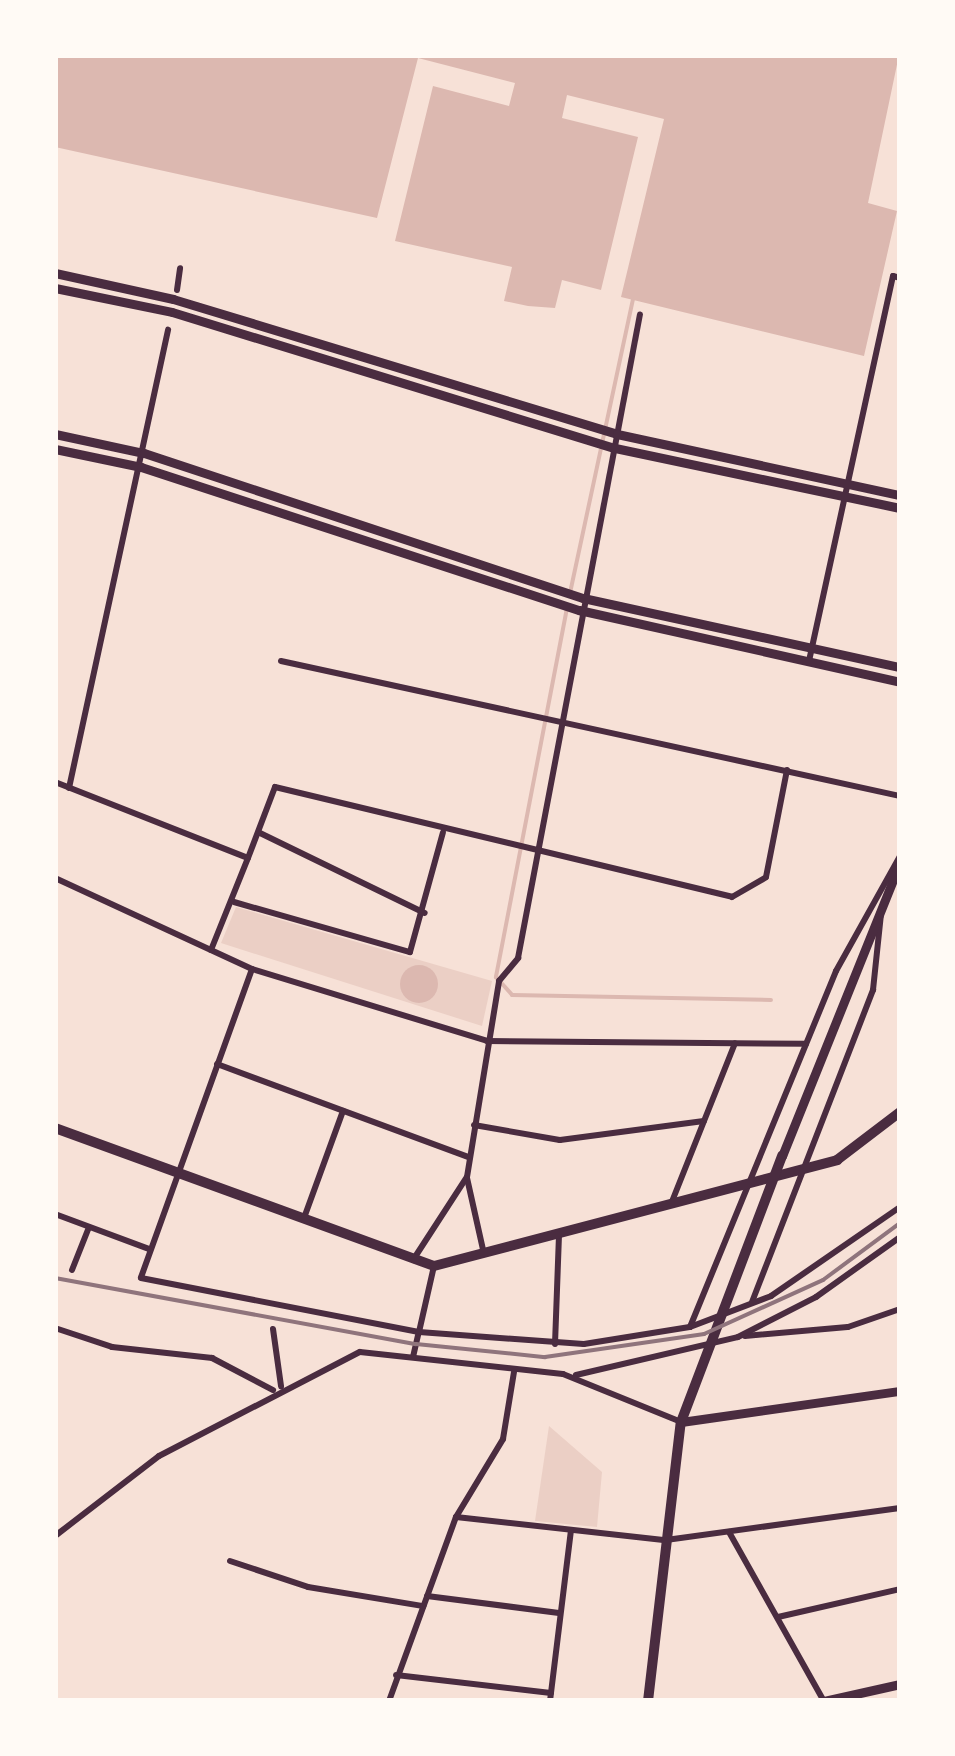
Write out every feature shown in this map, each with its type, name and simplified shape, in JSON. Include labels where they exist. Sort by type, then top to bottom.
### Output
[{"type":"main road","points":[[55,1128],[434,1266],[837,1160],[900,1112]]},
{"type":"main road","points":[[648,1701],[681,1422],[782,1156]]},
{"type":"street","points":[[176,290],[180,268]]},
{"type":"street","points":[[55,273],[172,299],[618,434],[900,495]]},
{"type":"street","points":[[809,661],[900,278]]},
{"type":"street","points":[[55,288],[172,312],[615,448],[900,508]]},
{"type":"street","points":[[484,1255],[467,1177],[487,1041],[499,981],[518,958],[580,610],[640,314]]},
{"type":"street","points":[[69,788],[168,330]]},
{"type":"street","points":[[55,434],[144,454],[583,598],[900,667]]},
{"type":"street","points":[[55,448],[141,467],[580,610],[900,682]]},
{"type":"street","points":[[281,661],[900,796]]},
{"type":"street","points":[[211,950],[234,902],[274,787],[443,832],[732,897],[766,876],[787,770]]},
{"type":"street","points":[[55,782],[248,858]]},
{"type":"street","points":[[234,902],[410,952],[425,913],[443,832]]},
{"type":"street","points":[[260,833],[425,913]]},
{"type":"street","points":[[782,1156],[900,860]]},
{"type":"street","points":[[690,1327],[806,1044],[900,860]]},
{"type":"street","points":[[55,878],[252,969],[487,1041],[806,1044]]},
{"type":"street","points":[[752,1304],[799,1171],[872,990],[884,946],[881,913]]},
{"type":"street","points":[[252,969],[141,1272],[149,1284],[419,1332],[555,1344],[690,1327],[752,1304],[900,1207]]},
{"type":"street","points":[[670,1206],[735,1043]]},
{"type":"street","points":[[218,1064],[469,1157]]},
{"type":"street","points":[[304,1220],[343,1111]]},
{"type":"street","points":[[474,1125],[560,1140],[704,1120]]},
{"type":"street","points":[[413,1260],[467,1177]]},
{"type":"street","points":[[55,1214],[149,1250]]},
{"type":"street","points":[[72,1270],[89,1227]]},
{"type":"street","points":[[555,1344],[559,1235]]},
{"type":"street","points":[[738,1337],[816,1298],[900,1236]]},
{"type":"street","points":[[412,1357],[434,1266]]},
{"type":"street","points":[[56,1533],[160,1456],[277,1388],[360,1352],[574,1376],[738,1337],[848,1327],[900,1310]]},
{"type":"street","points":[[55,1328],[112,1347],[212,1358],[277,1388]]},
{"type":"street","points":[[273,1329],[277,1388]]},
{"type":"street","points":[[389,1701],[456,1516],[503,1439],[514,1372]]},
{"type":"street","points":[[574,1376],[681,1422],[900,1391]]},
{"type":"street","points":[[456,1516],[666,1540],[900,1508]]},
{"type":"street","points":[[396,1675],[551,1697],[571,1530]]},
{"type":"street","points":[[729,1532],[824,1701],[900,1684]]},
{"type":"street","points":[[230,1561],[308,1588],[423,1606]]},
{"type":"street","points":[[778,1617],[900,1590]]},
{"type":"street","points":[[427,1596],[560,1613]]},
{"type":"shaded area","points":[[55,55],[899,55],[868,203],[897,211],[864,356],[621,297],[664,119],[567,95],[562,118],[638,137],[601,290],[562,280],[555,308],[528,306],[504,301],[512,267],[395,241],[433,86],[509,106],[515,83],[418,58],[377,218],[55,147]]},
{"type":"shaded area","points":[[236,907],[492,981],[482,1026],[221,943]]},
{"type":"shaded area","points":[[419,965],[433,970],[438,984],[433,998],[419,1003],[405,998],[400,984],[405,970]]},
{"type":"shaded area","points":[[549,1426],[602,1472],[597,1527],[535,1521]]},
{"type":"waterway","points":[[570,593],[633,300]]},
{"type":"waterway","points":[[567,608],[496,977],[512,995],[771,1000]]},
{"type":"railway","points":[[55,1278],[416,1344],[545,1357],[704,1334],[823,1280],[900,1223]]}]
